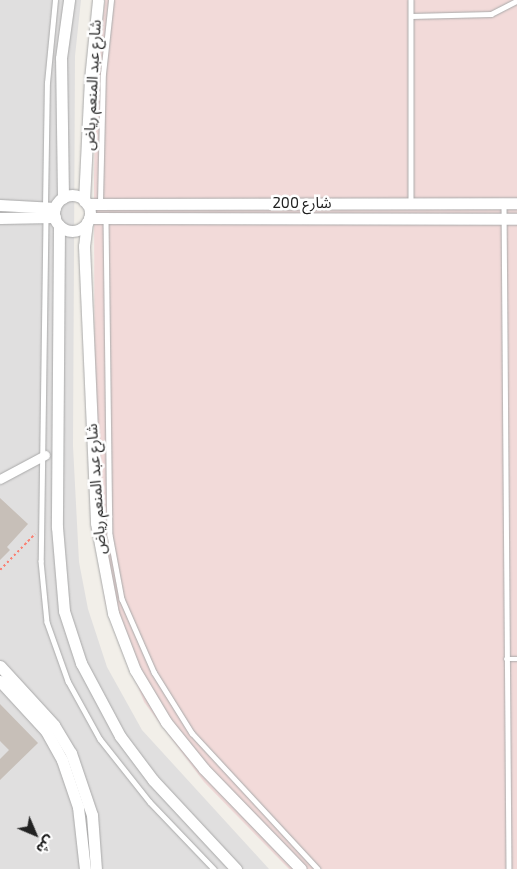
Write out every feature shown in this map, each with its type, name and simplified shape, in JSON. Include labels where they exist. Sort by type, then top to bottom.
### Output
[{"type":"street","name":"شارع عبد المنعم رياض","points":[[63,198],[61,58],[69,0]]},
{"type":"street","name":"شارع عبد المنعم رياض","points":[[86,203],[90,78],[98,0]]},
{"type":"street","points":[[0,205],[52,215],[76,230],[88,220],[86,203],[77,196],[63,198],[52,215],[57,527],[64,611],[81,663],[120,736],[153,780],[236,869]]},
{"type":"street","name":"شارع 200","points":[[86,203],[517,203]]},
{"type":"street","points":[[0,218],[52,215]]},
{"type":"street","name":"شارع 200","points":[[88,220],[517,219]]},
{"type":"street","name":"شارع عبد المنعم رياض","points":[[88,220],[84,246],[96,523],[113,613],[135,670],[166,722],[204,769],[300,869]]},
{"type":"street","points":[[0,479],[45,455]]},
{"type":"street","points":[[0,666],[54,725],[71,753],[92,815],[96,869]]},
{"type":"street","points":[[0,681],[46,731],[62,760],[78,807],[85,869]]},
{"type":"lane","points":[[55,0],[47,83],[52,215],[41,561],[46,622],[77,701],[129,778],[214,869]]},
{"type":"lane","points":[[100,204],[103,74],[111,0]]},
{"type":"lane","points":[[411,0],[411,203]]},
{"type":"lane","points":[[411,16],[491,14],[517,1]]},
{"type":"lane","points":[[504,203],[509,869]]},
{"type":"lane","points":[[106,219],[110,535],[122,600],[154,672],[192,734],[318,869]]},
{"type":"lane","points":[[506,659],[517,659]]},
{"type":"path","points":[[0,570],[42,527]]},
{"type":"shaded area","points":[[0,0],[81,0],[75,56],[73,446],[79,562],[88,609],[107,667],[142,730],[269,869],[0,869]]},
{"type":"shaded area","points":[[105,0],[517,0],[517,869],[289,869],[204,782],[144,702],[105,602],[95,524],[94,178],[96,73]]},
{"type":"building","points":[[0,498],[28,524],[7,547],[10,550],[0,560]]},
{"type":"building","points":[[0,704],[38,743],[0,780],[0,759],[9,750],[0,741]]}]
